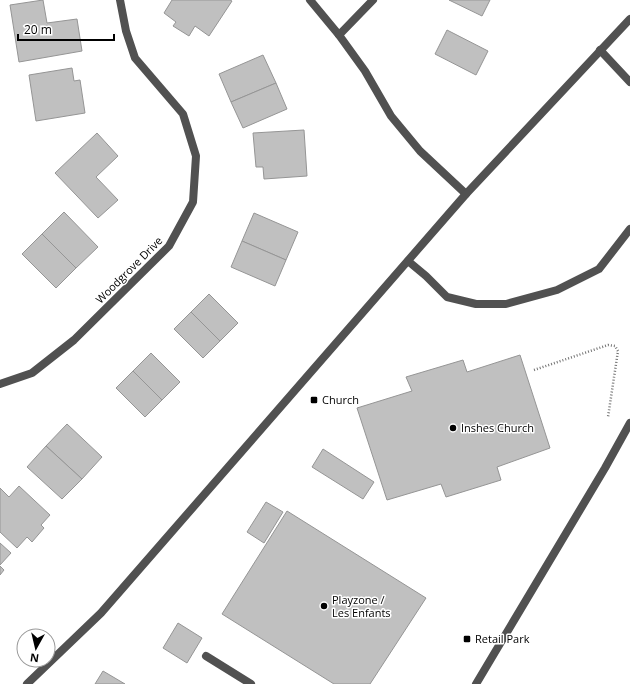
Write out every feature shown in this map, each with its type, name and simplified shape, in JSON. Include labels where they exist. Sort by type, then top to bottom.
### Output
[{"type":"street","name":"Woodgrove Drive","points":[[0,384],[32,373],[74,340],[170,246],[193,202],[196,156],[182,114],[135,58],[126,31],[120,0]]},
{"type":"street","points":[[310,0],[339,35],[365,71],[391,116],[420,151],[466,194]]},
{"type":"street","points":[[339,35],[373,0]]},
{"type":"street","points":[[27,684],[101,613],[466,194],[630,19]]},
{"type":"street","points":[[600,50],[630,82]]},
{"type":"street","points":[[408,261],[447,297],[476,304],[506,304],[557,290],[599,269],[630,229]]},
{"type":"street","points":[[476,684],[630,424]]},
{"type":"street","points":[[206,656],[251,684]]},
{"type":"path","points":[[534,370],[608,345],[615,346],[618,351],[606,430],[622,439]]},
{"type":"building","points":[[43,0],[47,23],[77,19],[82,51],[19,62],[10,5]]},
{"type":"building","points":[[172,0],[232,1],[209,36],[195,26],[189,36],[173,26],[176,22],[164,13]]},
{"type":"building","points":[[449,0],[490,0],[482,16]]},
{"type":"building","points":[[447,30],[488,51],[476,75],[435,54]]},
{"type":"building","points":[[263,55],[276,83],[231,102],[219,74]]},
{"type":"building","points":[[72,68],[74,81],[80,80],[85,113],[36,121],[29,75]]},
{"type":"building","points":[[276,83],[287,109],[243,128],[231,102]]},
{"type":"building","points":[[304,130],[307,176],[264,179],[263,167],[256,167],[253,133]]},
{"type":"building","points":[[97,133],[118,156],[96,177],[118,200],[98,218],[55,173]]},
{"type":"building","points":[[64,212],[98,247],[76,268],[42,234]]},
{"type":"building","points":[[254,213],[298,232],[286,260],[242,241]]},
{"type":"building","points":[[42,234],[76,268],[56,288],[22,254]]},
{"type":"building","points":[[242,241],[286,260],[275,286],[231,267]]},
{"type":"building","points":[[209,294],[238,323],[220,341],[191,312]]},
{"type":"building","points":[[191,312],[220,341],[203,358],[174,329]]},
{"type":"building","points":[[151,353],[180,382],[162,400],[133,371]]},
{"type":"building","name":"Inshes Church","points":[[520,355],[550,448],[497,467],[501,480],[446,497],[441,484],[387,500],[357,408],[412,391],[406,377],[463,360],[467,372]]},
{"type":"building","points":[[133,371],[162,400],[145,417],[116,388]]},
{"type":"building","points":[[67,424],[102,457],[82,479],[46,446]]},
{"type":"building","points":[[46,446],[82,479],[62,499],[27,467]]},
{"type":"building","points":[[323,449],[374,482],[363,499],[312,467]]},
{"type":"building","points":[[19,486],[50,515],[41,525],[44,528],[32,542],[27,537],[17,548],[0,532],[0,488],[9,497]]},
{"type":"building","points":[[266,502],[283,512],[264,543],[247,532]]},
{"type":"building","name":"Playzone / Les Enfants","points":[[287,511],[426,598],[370,684],[334,684],[222,614]]},
{"type":"building","points":[[0,543],[11,553],[0,565]]},
{"type":"building","points":[[0,566],[4,570],[0,575]]},
{"type":"building","points":[[178,623],[202,638],[187,663],[163,648]]},
{"type":"building","points":[[103,671],[125,684],[95,684]]},
{"type":"place","name":"Church","points":[[314,400]]},
{"type":"place","name":"Inshes Church","points":[[453,428]]},
{"type":"place","name":"Playzone / Les Enfants","points":[[324,606]]},
{"type":"place","name":"Retail Park","points":[[467,639]]}]
